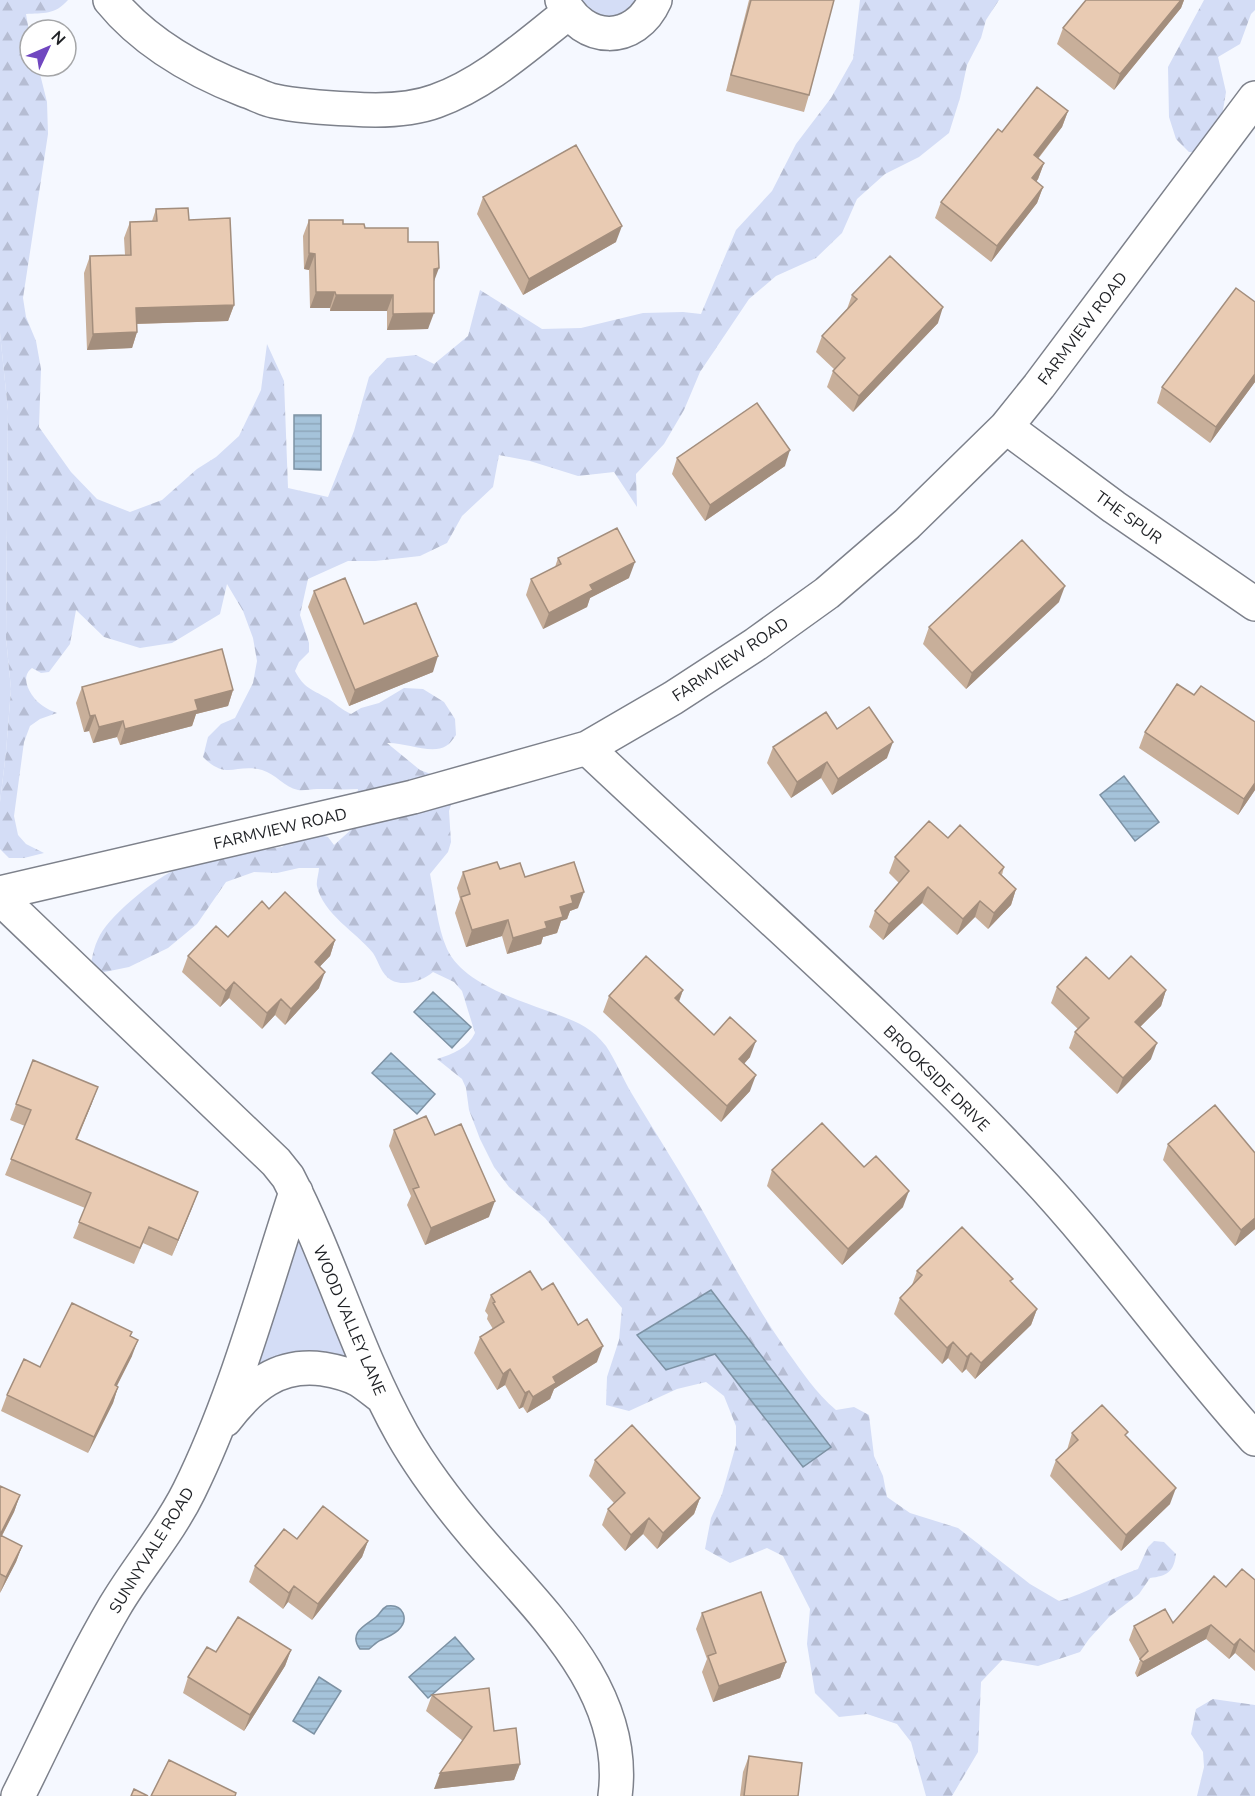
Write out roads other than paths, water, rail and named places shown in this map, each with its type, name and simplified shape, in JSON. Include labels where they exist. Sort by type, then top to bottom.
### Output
[{"type":"street","points":[[110,0],[156,45],[207,76],[273,101],[335,109],[381,111],[422,105],[458,92],[477,82],[503,63],[565,6],[577,23],[603,34],[630,29],[642,21],[651,10],[655,0]]},
{"type":"street","name":"FARMVIEW ROAD","points":[[0,893],[413,798],[587,748],[673,698],[756,644],[827,593],[907,524],[1005,426],[1039,386],[1255,98]]},
{"type":"street","name":"THE SPUR","points":[[1005,426],[1123,513],[1255,604]]},
{"type":"street","name":"BROOKSIDE DRIVE","points":[[587,748],[821,964],[991,1131],[1078,1225],[1255,1439]]},
{"type":"street","name":"WOOD VALLEY LANE","points":[[0,898],[276,1162],[288,1177],[382,1397],[404,1437],[429,1475],[470,1528],[536,1602],[572,1648],[593,1684],[608,1723],[615,1754],[615,1796]]},
{"type":"street","name":"SUNNYVALE ROAD","points":[[18,1796],[89,1653],[116,1604],[178,1512],[217,1431],[296,1192]]},
{"type":"street","points":[[217,1431],[245,1397],[262,1382],[280,1372],[296,1368],[338,1371],[358,1380],[382,1397]]}]
